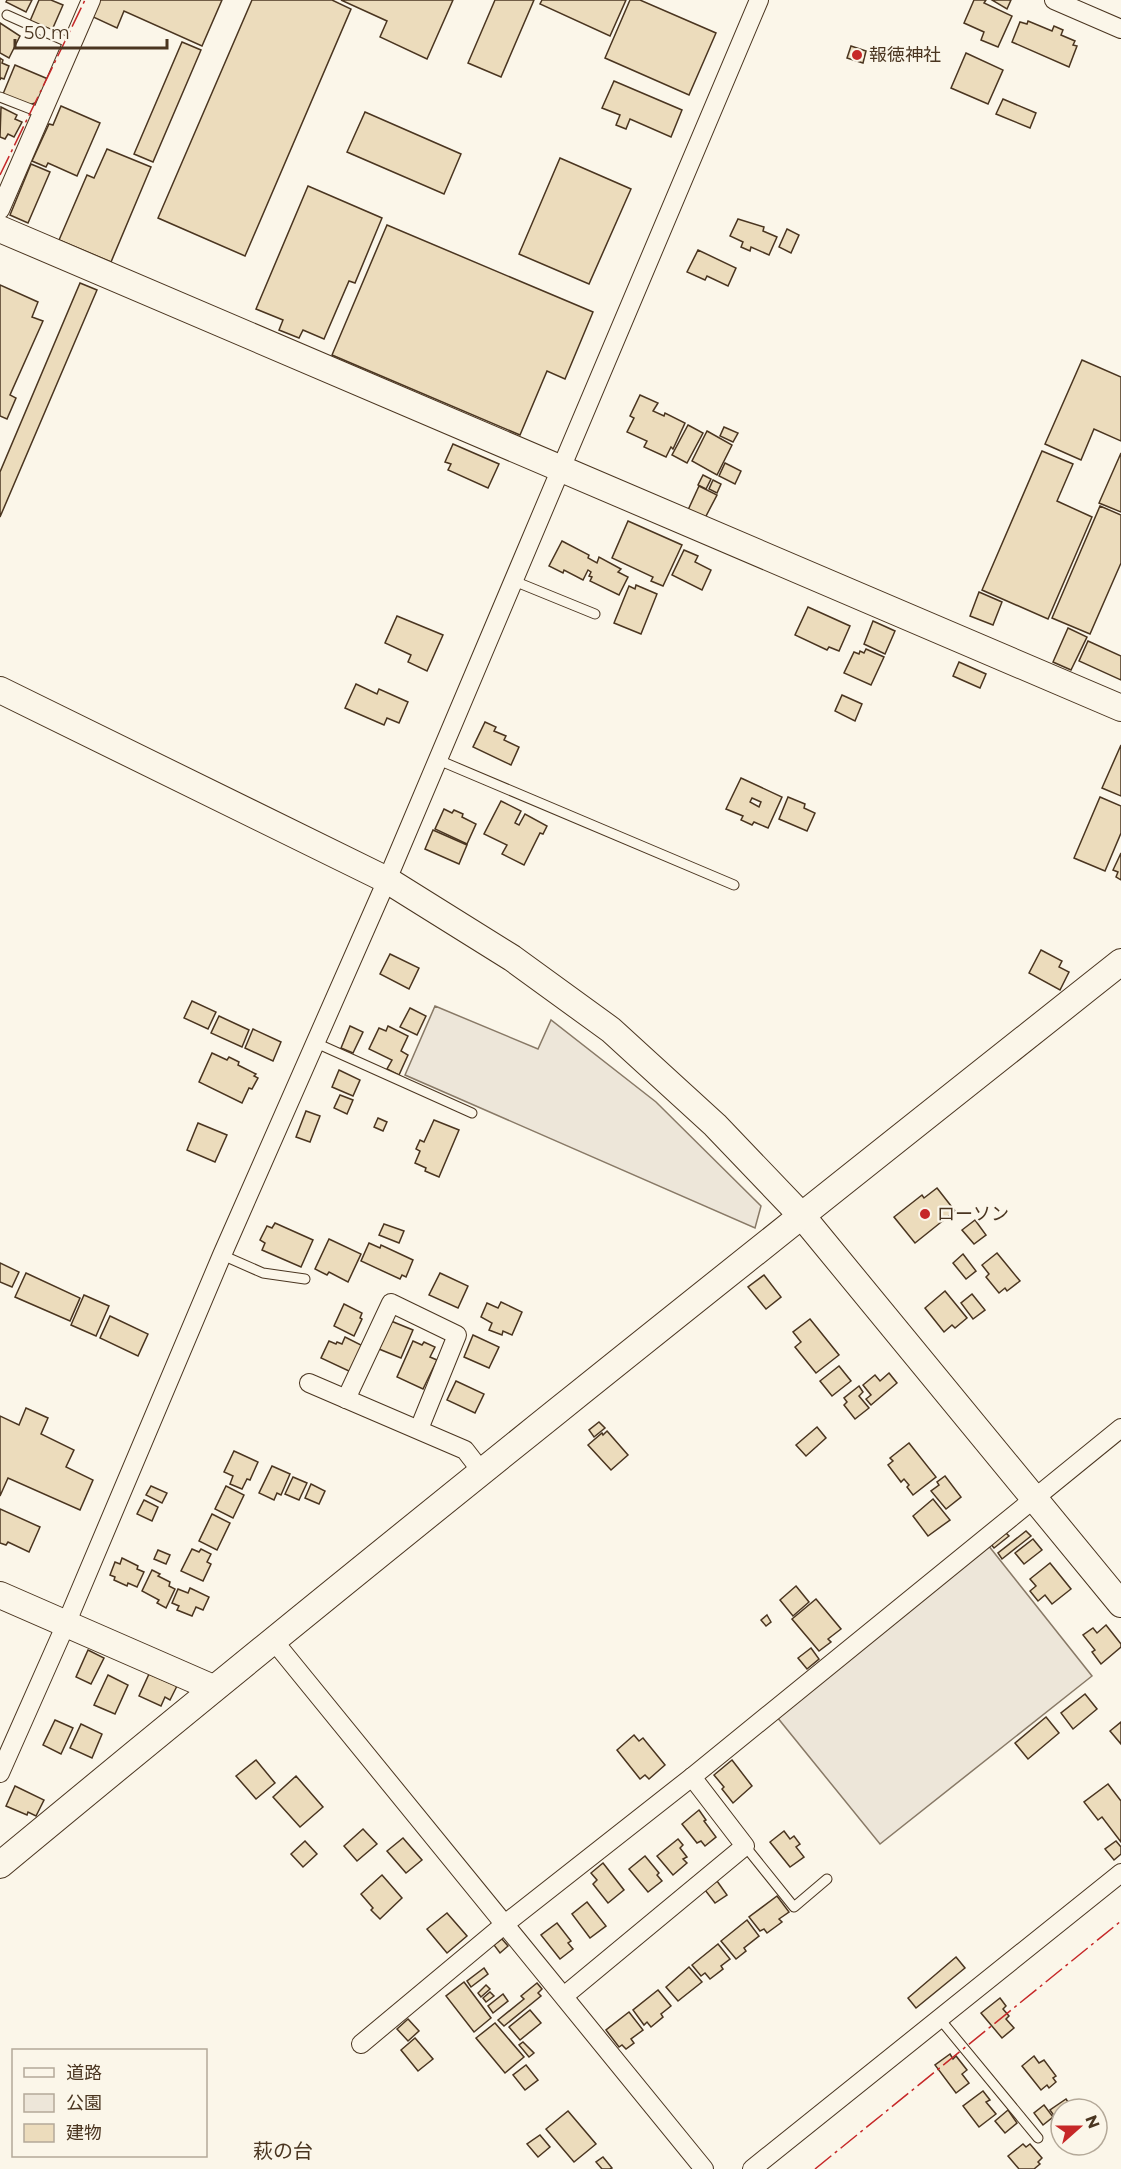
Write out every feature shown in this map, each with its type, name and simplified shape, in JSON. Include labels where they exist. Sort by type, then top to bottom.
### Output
[{"type":"street","points":[[0,210],[91,0]]},
{"type":"street","points":[[0,1773],[66,1624],[222,1255],[387,880],[436,759],[514,581],[759,0]]},
{"type":"street","points":[[1054,0],[1121,29]]},
{"type":"street","points":[[0,229],[1121,708]]},
{"type":"street","points":[[0,690],[387,880],[512,958],[611,1030],[716,1125],[801,1216],[1121,1604]]},
{"type":"street","points":[[0,1865],[213,1688],[1121,962]]},
{"type":"street","points":[[346,1399],[391,1303],[457,1335],[419,1429]]},
{"type":"street","points":[[309,1383],[465,1450],[482,1472]]},
{"type":"street","points":[[361,2044],[505,1924],[692,1777],[1121,1428]]},
{"type":"street","points":[[0,1595],[213,1688]]},
{"type":"street","points":[[273,1640],[704,2169]]},
{"type":"street","points":[[564,1996],[745,1846],[692,1777]]},
{"type":"street","points":[[752,2169],[1121,1873]]},
{"type":"lane","points":[[7,15],[72,44]]},
{"type":"lane","points":[[0,97],[41,113]]},
{"type":"lane","points":[[514,581],[595,614]]},
{"type":"lane","points":[[436,759],[734,885]]},
{"type":"lane","points":[[316,1043],[472,1113]]},
{"type":"lane","points":[[222,1255],[263,1273],[304,1279]]},
{"type":"lane","points":[[745,1846],[794,1907],[827,1879]]},
{"type":"lane","points":[[939,2018],[1038,2138]]},
{"type":"green space","points":[[435,1006],[538,1049],[551,1020],[656,1102],[761,1206],[755,1228],[405,1075]]},
{"type":"green space","points":[[988,1545],[1092,1676],[880,1844],[777,1717]]},
{"type":"building","points":[[7,0],[32,0],[26,12],[6,2]]},
{"type":"building","points":[[39,0],[51,0],[63,5],[52,30],[30,21]]},
{"type":"building","points":[[98,0],[222,0],[202,46],[124,11],[117,28],[91,16]]},
{"type":"building","points":[[252,0],[332,0],[351,9],[245,256],[158,218]]},
{"type":"building","points":[[341,0],[453,0],[427,59],[380,37],[387,21]]},
{"type":"building","points":[[495,0],[534,0],[501,77],[468,63]]},
{"type":"building","points":[[542,0],[626,0],[610,36],[540,4]]},
{"type":"building","points":[[630,0],[640,0],[716,33],[689,95],[605,58]]},
{"type":"building","points":[[974,0],[986,0],[984,3],[1012,16],[998,47],[981,40],[984,32],[964,23]]},
{"type":"building","points":[[992,0],[1011,0],[1007,9]]},
{"type":"building","points":[[1028,21],[1052,31],[1054,26],[1063,30],[1061,35],[1075,41],[1073,45],[1077,46],[1069,67],[1012,42],[1020,22],[1027,24]]},
{"type":"building","points":[[0,23],[20,36],[9,58],[0,53]]},
{"type":"building","points":[[182,42],[201,50],[153,162],[134,154]]},
{"type":"building","name":"報徳神社","points":[[851,46],[866,51],[863,63],[847,58]]},
{"type":"building","points":[[966,53],[1003,70],[988,104],[951,88]]},
{"type":"building","points":[[0,58],[3,60],[2,63],[9,66],[4,79],[0,80]]},
{"type":"building","points":[[15,65],[48,79],[38,102],[29,105],[3,94]]},
{"type":"building","points":[[614,81],[682,110],[671,137],[630,119],[626,129],[616,125],[620,115],[602,108]]},
{"type":"building","points":[[1003,99],[1036,113],[1030,128],[996,114]]},
{"type":"building","points":[[61,106],[100,123],[77,176],[48,163],[46,167],[32,161],[49,124],[53,125]]},
{"type":"building","points":[[1,107],[17,115],[15,119],[22,122],[14,137],[8,134],[5,139],[0,137]]},
{"type":"building","points":[[365,112],[461,154],[444,194],[347,152]]},
{"type":"building","points":[[107,149],[151,167],[111,262],[59,240],[87,175],[94,178]]},
{"type":"building","points":[[560,158],[631,189],[589,284],[519,254]]},
{"type":"building","points":[[31,164],[50,172],[28,223],[10,215]]},
{"type":"building","points":[[308,186],[382,218],[355,283],[349,281],[324,339],[303,330],[299,338],[279,330],[283,320],[256,309]]},
{"type":"building","points":[[738,219],[764,227],[763,231],[777,237],[769,255],[751,247],[750,251],[741,247],[743,242],[730,236]]},
{"type":"building","points":[[387,225],[593,312],[565,379],[547,371],[520,435],[332,355]]},
{"type":"building","points":[[787,229],[799,235],[791,253],[779,247]]},
{"type":"building","points":[[698,250],[736,268],[728,286],[707,276],[705,280],[687,272]]},
{"type":"building","points":[[80,283],[97,290],[0,517],[0,472]]},
{"type":"building","points":[[0,285],[38,302],[32,317],[43,321],[10,395],[16,398],[7,419],[0,416]]},
{"type":"building","points":[[1082,360],[1121,377],[1121,441],[1094,429],[1081,460],[1045,444]]},
{"type":"building","points":[[640,395],[658,403],[653,411],[664,416],[665,413],[685,423],[673,449],[671,447],[666,457],[644,447],[647,441],[627,432],[634,418],[630,416]]},
{"type":"building","points":[[688,425],[703,433],[687,463],[672,455]]},
{"type":"building","points":[[724,427],[738,433],[733,442],[720,436]]},
{"type":"building","points":[[707,431],[732,445],[717,475],[692,461]]},
{"type":"building","points":[[453,444],[499,464],[488,488],[448,470],[451,464],[445,462]]},
{"type":"building","points":[[1042,451],[1073,464],[1057,501],[1092,517],[1048,619],[982,590]]},
{"type":"building","points":[[1121,453],[1121,512],[1099,503]]},
{"type":"building","points":[[725,463],[741,471],[735,484],[719,476]]},
{"type":"building","points":[[703,475],[711,479],[706,489],[698,485]]},
{"type":"building","points":[[713,480],[721,484],[717,493],[709,489]]},
{"type":"building","points":[[699,486],[717,495],[705,518],[688,510]]},
{"type":"building","points":[[1100,506],[1121,515],[1121,563],[1090,634],[1052,618]]},
{"type":"building","points":[[628,521],[682,545],[663,586],[651,581],[653,577],[612,558]]},
{"type":"building","points":[[562,541],[589,555],[588,558],[597,563],[599,557],[621,569],[618,572],[628,577],[619,595],[590,581],[592,577],[589,576],[591,572],[588,570],[583,580],[564,570],[563,573],[549,566]]},
{"type":"building","points":[[684,550],[698,556],[695,562],[711,570],[702,590],[672,575]]},
{"type":"building","points":[[636,585],[657,594],[641,634],[614,623],[629,586],[635,589]]},
{"type":"building","points":[[979,592],[1002,602],[993,625],[970,616]]},
{"type":"building","points":[[808,607],[850,626],[839,651],[829,647],[827,650],[795,635]]},
{"type":"building","points":[[397,616],[443,635],[427,671],[408,662],[411,655],[385,643]]},
{"type":"building","points":[[873,621],[895,631],[885,654],[864,644]]},
{"type":"building","points":[[1068,628],[1087,637],[1071,670],[1053,662]]},
{"type":"building","points":[[1088,641],[1121,656],[1121,680],[1079,661]]},
{"type":"building","points":[[866,649],[884,657],[871,685],[844,673],[854,652],[864,653]]},
{"type":"building","points":[[959,662],[986,674],[980,688],[953,676]]},
{"type":"building","points":[[356,684],[377,694],[379,689],[408,702],[399,723],[387,718],[384,725],[345,708]]},
{"type":"building","points":[[842,695],[862,704],[855,721],[835,711]]},
{"type":"building","points":[[485,722],[496,727],[494,731],[506,736],[504,740],[519,747],[511,765],[473,747]]},
{"type":"building","points":[[1121,745],[1121,796],[1102,788]]},
{"type":"building","points":[[741,778],[782,797],[768,828],[754,822],[752,825],[741,820],[743,816],[726,809]],"holes":[[[752,798],[761,802],[759,807],[750,802]]]},
{"type":"building","points":[[788,797],[805,804],[804,808],[815,813],[807,831],[779,819]]},
{"type":"building","points":[[1100,797],[1121,806],[1121,833],[1105,871],[1074,858]]},
{"type":"building","points":[[501,801],[521,811],[515,823],[519,825],[525,814],[547,826],[543,834],[540,833],[524,865],[502,854],[507,845],[484,834]]},
{"type":"building","points":[[444,809],[452,813],[454,810],[463,814],[462,817],[476,824],[467,844],[435,829]]},
{"type":"building","points":[[433,830],[467,845],[459,864],[425,849]]},
{"type":"building","points":[[1121,853],[1121,880],[1116,877],[1118,872],[1113,870]]},
{"type":"building","points":[[1041,950],[1062,961],[1059,967],[1069,972],[1060,990],[1029,973]]},
{"type":"building","points":[[390,954],[419,968],[409,989],[380,974]]},
{"type":"building","points":[[192,1001],[216,1012],[208,1029],[184,1018]]},
{"type":"building","points":[[410,1008],[426,1016],[417,1035],[400,1027]]},
{"type":"building","points":[[219,1016],[249,1030],[242,1047],[211,1033]]},
{"type":"building","points":[[350,1026],[363,1032],[353,1053],[341,1048]]},
{"type":"building","points":[[388,1026],[408,1036],[401,1051],[408,1055],[399,1075],[387,1069],[392,1060],[369,1049],[379,1028],[386,1031]]},
{"type":"building","points":[[253,1029],[281,1042],[273,1061],[245,1048]]},
{"type":"building","points":[[212,1053],[227,1060],[229,1057],[239,1062],[238,1065],[256,1074],[254,1076],[258,1078],[252,1089],[249,1088],[242,1103],[199,1082]]},
{"type":"building","points":[[339,1070],[360,1080],[353,1096],[332,1087]]},
{"type":"building","points":[[340,1095],[353,1100],[347,1114],[334,1108]]},
{"type":"building","points":[[306,1111],[320,1116],[310,1142],[296,1137]]},
{"type":"building","points":[[378,1118],[387,1122],[383,1131],[374,1127]]},
{"type":"building","points":[[434,1120],[459,1130],[439,1177],[425,1171],[426,1168],[415,1163],[420,1151],[416,1149],[420,1140],[424,1142]]},
{"type":"building","points":[[198,1123],[227,1135],[215,1162],[187,1150]]},
{"type":"building","name":"ローソン","points":[[937,1188],[955,1211],[915,1243],[894,1217],[922,1195],[924,1198]]},
{"type":"building","points":[[975,1220],[986,1235],[974,1244],[962,1230]]},
{"type":"building","points":[[275,1223],[313,1240],[301,1267],[262,1250],[265,1243],[260,1240],[267,1226],[272,1228]]},
{"type":"building","points":[[384,1224],[404,1231],[399,1243],[379,1235]]},
{"type":"building","points":[[329,1239],[361,1254],[348,1282],[329,1272],[327,1275],[315,1269]]},
{"type":"building","points":[[369,1243],[380,1248],[381,1245],[413,1260],[406,1277],[402,1275],[400,1279],[361,1261]]},
{"type":"building","points":[[997,1253],[1020,1281],[1007,1291],[1005,1288],[999,1293],[986,1277],[989,1274],[982,1265]]},
{"type":"building","points":[[963,1254],[976,1271],[966,1279],[953,1263]]},
{"type":"building","points":[[0,1263],[19,1272],[12,1287],[0,1282]]},
{"type":"building","points":[[26,1273],[80,1298],[70,1321],[15,1297]]},
{"type":"building","points":[[440,1273],[468,1286],[458,1308],[429,1295]]},
{"type":"building","points":[[764,1275],[781,1297],[766,1309],[748,1287]]},
{"type":"building","points":[[945,1291],[967,1318],[955,1328],[952,1325],[944,1332],[925,1308]]},
{"type":"building","points":[[972,1294],[985,1310],[973,1319],[961,1303]]},
{"type":"building","points":[[84,1295],[109,1306],[96,1336],[71,1325]]},
{"type":"building","points":[[501,1302],[522,1312],[512,1335],[503,1331],[502,1335],[489,1330],[492,1323],[481,1317],[487,1303],[498,1308]]},
{"type":"building","points":[[344,1304],[362,1313],[360,1318],[362,1319],[354,1336],[334,1326]]},
{"type":"building","points":[[110,1316],[148,1334],[138,1356],[100,1338]]},
{"type":"building","points":[[810,1319],[839,1355],[816,1373],[795,1347],[801,1342],[793,1332]]},
{"type":"building","points":[[391,1321],[413,1330],[401,1358],[379,1349]]},
{"type":"building","points":[[473,1335],[499,1347],[489,1368],[464,1357]]},
{"type":"building","points":[[345,1337],[363,1346],[351,1372],[321,1358],[329,1341],[342,1344]]},
{"type":"building","points":[[413,1341],[422,1345],[424,1342],[435,1347],[430,1357],[437,1360],[423,1389],[397,1377]]},
{"type":"building","points":[[839,1366],[851,1381],[832,1396],[820,1381]]},
{"type":"building","points":[[889,1373],[897,1383],[871,1405],[866,1399],[871,1395],[863,1385],[875,1375],[880,1381]]},
{"type":"building","points":[[456,1381],[484,1394],[475,1413],[447,1400]]},
{"type":"building","points":[[859,1386],[863,1392],[859,1396],[869,1408],[855,1419],[844,1405],[847,1402],[844,1398]]},
{"type":"building","points":[[26,1408],[48,1418],[41,1434],[74,1450],[66,1467],[93,1480],[80,1510],[8,1478],[0,1496],[0,1416],[19,1425]]},
{"type":"building","points":[[599,1422],[605,1428],[594,1437],[589,1430]]},
{"type":"building","points":[[817,1427],[826,1438],[806,1456],[796,1445]]},
{"type":"building","points":[[607,1431],[628,1455],[611,1470],[588,1445]]},
{"type":"building","points":[[909,1443],[936,1477],[913,1495],[904,1479],[901,1482],[888,1465],[893,1461],[890,1458]]},
{"type":"building","points":[[234,1451],[258,1462],[250,1480],[247,1479],[242,1489],[230,1484],[233,1476],[224,1472]]},
{"type":"building","points":[[272,1466],[290,1474],[281,1495],[277,1493],[274,1500],[259,1493]]},
{"type":"building","points":[[945,1476],[961,1497],[946,1509],[931,1491]]},
{"type":"building","points":[[293,1477],[307,1483],[299,1500],[285,1494]]},
{"type":"building","points":[[311,1484],[325,1491],[319,1504],[305,1498]]},
{"type":"building","points":[[151,1486],[167,1493],[162,1503],[146,1495]]},
{"type":"building","points":[[226,1486],[244,1495],[233,1518],[215,1509]]},
{"type":"building","points":[[933,1499],[950,1520],[928,1536],[913,1516]]},
{"type":"building","points":[[144,1500],[158,1507],[152,1521],[137,1514]]},
{"type":"building","points":[[0,1509],[40,1527],[29,1552],[8,1542],[6,1545],[0,1543]]},
{"type":"building","points":[[212,1514],[230,1523],[217,1550],[199,1541]]},
{"type":"building","points":[[1004,1531],[1009,1536],[994,1548],[990,1543]]},
{"type":"building","points":[[1026,1531],[1031,1536],[1002,1559],[998,1553]]},
{"type":"building","points":[[1033,1539],[1042,1550],[1024,1564],[1015,1553]]},
{"type":"building","points":[[192,1549],[199,1552],[201,1549],[211,1554],[207,1562],[211,1564],[203,1581],[181,1571]]},
{"type":"building","points":[[158,1550],[170,1555],[166,1564],[154,1559]]},
{"type":"building","points":[[122,1558],[138,1566],[137,1569],[144,1572],[137,1587],[128,1583],[127,1586],[114,1580],[115,1577],[110,1575],[115,1562],[120,1564]]},
{"type":"building","points":[[1050,1563],[1071,1589],[1052,1604],[1045,1595],[1038,1601],[1030,1591],[1036,1586],[1030,1579]]},
{"type":"building","points":[[152,1570],[170,1582],[169,1586],[175,1589],[166,1608],[157,1603],[159,1600],[142,1591]]},
{"type":"building","points":[[796,1586],[809,1602],[793,1616],[780,1600]]},
{"type":"building","points":[[190,1588],[209,1597],[203,1610],[196,1607],[192,1616],[177,1610],[179,1606],[172,1603],[178,1589],[188,1593]]},
{"type":"building","points":[[816,1599],[841,1629],[828,1639],[831,1642],[819,1651],[792,1619]]},
{"type":"building","points":[[767,1615],[771,1622],[766,1626],[761,1620]]},
{"type":"building","points":[[1106,1625],[1121,1647],[1101,1664],[1092,1652],[1095,1650],[1083,1635],[1093,1628],[1097,1633]]},
{"type":"building","points":[[811,1648],[819,1659],[807,1669],[798,1658]]},
{"type":"building","points":[[88,1650],[104,1658],[91,1684],[76,1677]]},
{"type":"building","points":[[149,1674],[177,1686],[170,1700],[165,1697],[161,1706],[139,1696]]},
{"type":"building","points":[[108,1675],[128,1685],[115,1714],[94,1705]]},
{"type":"building","points":[[1085,1694],[1097,1709],[1073,1729],[1061,1713]]},
{"type":"building","points":[[1046,1717],[1059,1733],[1028,1759],[1015,1743]]},
{"type":"building","points":[[55,1720],[73,1728],[61,1754],[43,1745]]},
{"type":"building","points":[[1121,1722],[1121,1744],[1110,1731]]},
{"type":"building","points":[[81,1724],[102,1734],[92,1758],[70,1748]]},
{"type":"building","points":[[634,1735],[639,1741],[643,1738],[665,1765],[649,1779],[645,1775],[640,1779],[617,1750]]},
{"type":"building","points":[[256,1760],[275,1783],[256,1799],[236,1776]]},
{"type":"building","points":[[732,1760],[752,1786],[733,1803],[714,1775]]},
{"type":"building","points":[[296,1776],[323,1807],[300,1827],[273,1797]]},
{"type":"building","points":[[1108,1784],[1121,1801],[1121,1842],[1102,1817],[1098,1820],[1084,1802]]},
{"type":"building","points":[[15,1786],[44,1800],[36,1816],[28,1812],[27,1815],[6,1806]]},
{"type":"building","points":[[699,1810],[716,1837],[705,1846],[701,1841],[697,1843],[682,1824]]},
{"type":"building","points":[[363,1829],[377,1844],[357,1861],[344,1846]]},
{"type":"building","points":[[784,1831],[790,1839],[794,1836],[800,1844],[796,1847],[804,1857],[790,1867],[770,1842]]},
{"type":"building","points":[[403,1838],[422,1860],[406,1873],[387,1851]]},
{"type":"building","points":[[678,1839],[683,1845],[680,1848],[687,1857],[683,1859],[687,1863],[673,1875],[657,1856]]},
{"type":"building","points":[[305,1841],[317,1854],[303,1867],[291,1854]]},
{"type":"building","points":[[1116,1841],[1121,1847],[1121,1854],[1114,1860],[1105,1849]]},
{"type":"building","points":[[645,1856],[659,1873],[657,1875],[662,1881],[648,1892],[629,1869]]},
{"type":"building","points":[[603,1863],[624,1890],[608,1903],[593,1884],[597,1880],[591,1873]]},
{"type":"building","points":[[382,1875],[402,1898],[380,1919],[361,1894]]},
{"type":"building","points":[[717,1881],[727,1895],[715,1903],[705,1890]]},
{"type":"building","points":[[777,1896],[789,1912],[779,1919],[782,1922],[767,1933],[764,1929],[760,1931],[749,1917]]},
{"type":"building","points":[[587,1902],[606,1926],[590,1938],[572,1914]]},
{"type":"building","points":[[447,1913],[467,1936],[447,1953],[427,1929]]},
{"type":"building","points":[[747,1920],[759,1936],[744,1948],[746,1951],[736,1959],[721,1941]]},
{"type":"building","points":[[557,1923],[571,1941],[568,1943],[573,1949],[560,1959],[541,1935]]},
{"type":"building","points":[[502,1939],[508,1946],[500,1953],[494,1945]]},
{"type":"building","points":[[718,1944],[730,1959],[721,1966],[723,1969],[710,1979],[705,1973],[701,1976],[692,1965]]},
{"type":"building","points":[[956,1957],[965,1968],[916,2008],[908,1998]]},
{"type":"building","points":[[689,1967],[702,1982],[678,2001],[666,1987]]},
{"type":"building","points":[[484,1968],[488,1974],[471,1987],[467,1981]]},
{"type":"building","points":[[464,1982],[491,2018],[474,2032],[446,1996]]},
{"type":"building","points":[[537,1983],[542,1989],[538,1993],[541,1996],[504,2026],[498,2020],[524,1999],[521,1996]]},
{"type":"building","points":[[486,1985],[490,1989],[481,1997],[478,1993]]},
{"type":"building","points":[[658,1990],[671,2006],[651,2027],[647,2022],[644,2025],[633,2010]]},
{"type":"building","points":[[490,1992],[494,1996],[486,2002],[483,1998]]},
{"type":"building","points":[[503,1994],[508,2001],[493,2013],[488,2006]]},
{"type":"building","points":[[1000,1998],[1006,2006],[1003,2009],[1009,2016],[1006,2019],[1014,2028],[1002,2038],[981,2013]]},
{"type":"building","points":[[530,2010],[541,2023],[520,2040],[509,2027]]},
{"type":"building","points":[[629,2012],[643,2030],[631,2039],[634,2043],[626,2049],[622,2045],[619,2047],[606,2030]]},
{"type":"building","points":[[408,2019],[419,2031],[408,2041],[397,2029]]},
{"type":"building","points":[[495,2023],[524,2057],[505,2073],[476,2038]]},
{"type":"building","points":[[415,2038],[433,2059],[418,2071],[401,2050]]},
{"type":"building","points":[[523,2042],[534,2053],[529,2057],[519,2045]]},
{"type":"building","points":[[950,2054],[953,2059],[956,2056],[967,2070],[962,2074],[969,2083],[956,2093],[935,2065]]},
{"type":"building","points":[[1034,2056],[1039,2063],[1044,2060],[1056,2076],[1053,2078],[1056,2082],[1049,2088],[1047,2085],[1041,2090],[1022,2066]]},
{"type":"building","points":[[526,2065],[538,2080],[525,2090],[513,2075]]},
{"type":"building","points":[[983,2091],[990,2100],[986,2102],[996,2114],[979,2127],[963,2106]]},
{"type":"building","points":[[1044,2105],[1049,2112],[1049,2120],[1043,2125],[1034,2113]]},
{"type":"building","points":[[1008,2110],[1017,2123],[1005,2133],[995,2121]]},
{"type":"building","points":[[568,2111],[596,2144],[574,2162],[546,2129]]},
{"type":"building","points":[[540,2135],[550,2147],[538,2157],[527,2144]]},
{"type":"building","points":[[1023,2144],[1026,2147],[1030,2144],[1042,2158],[1038,2162],[1040,2164],[1034,2169],[1019,2169],[1008,2156]]},
{"type":"building","points":[[603,2157],[612,2168],[602,2169],[596,2162]]},
{"type":"power","points":[[0,175],[85,0]]},
{"type":"power","points":[[815,2169],[1121,1921]]},
{"type":"place","name":"報徳神社","points":[[857,55]]},
{"type":"place","name":"ローソン","points":[[925,1214]]},
{"type":"district","name":"萩の台","points":[[283,2151]]}]
